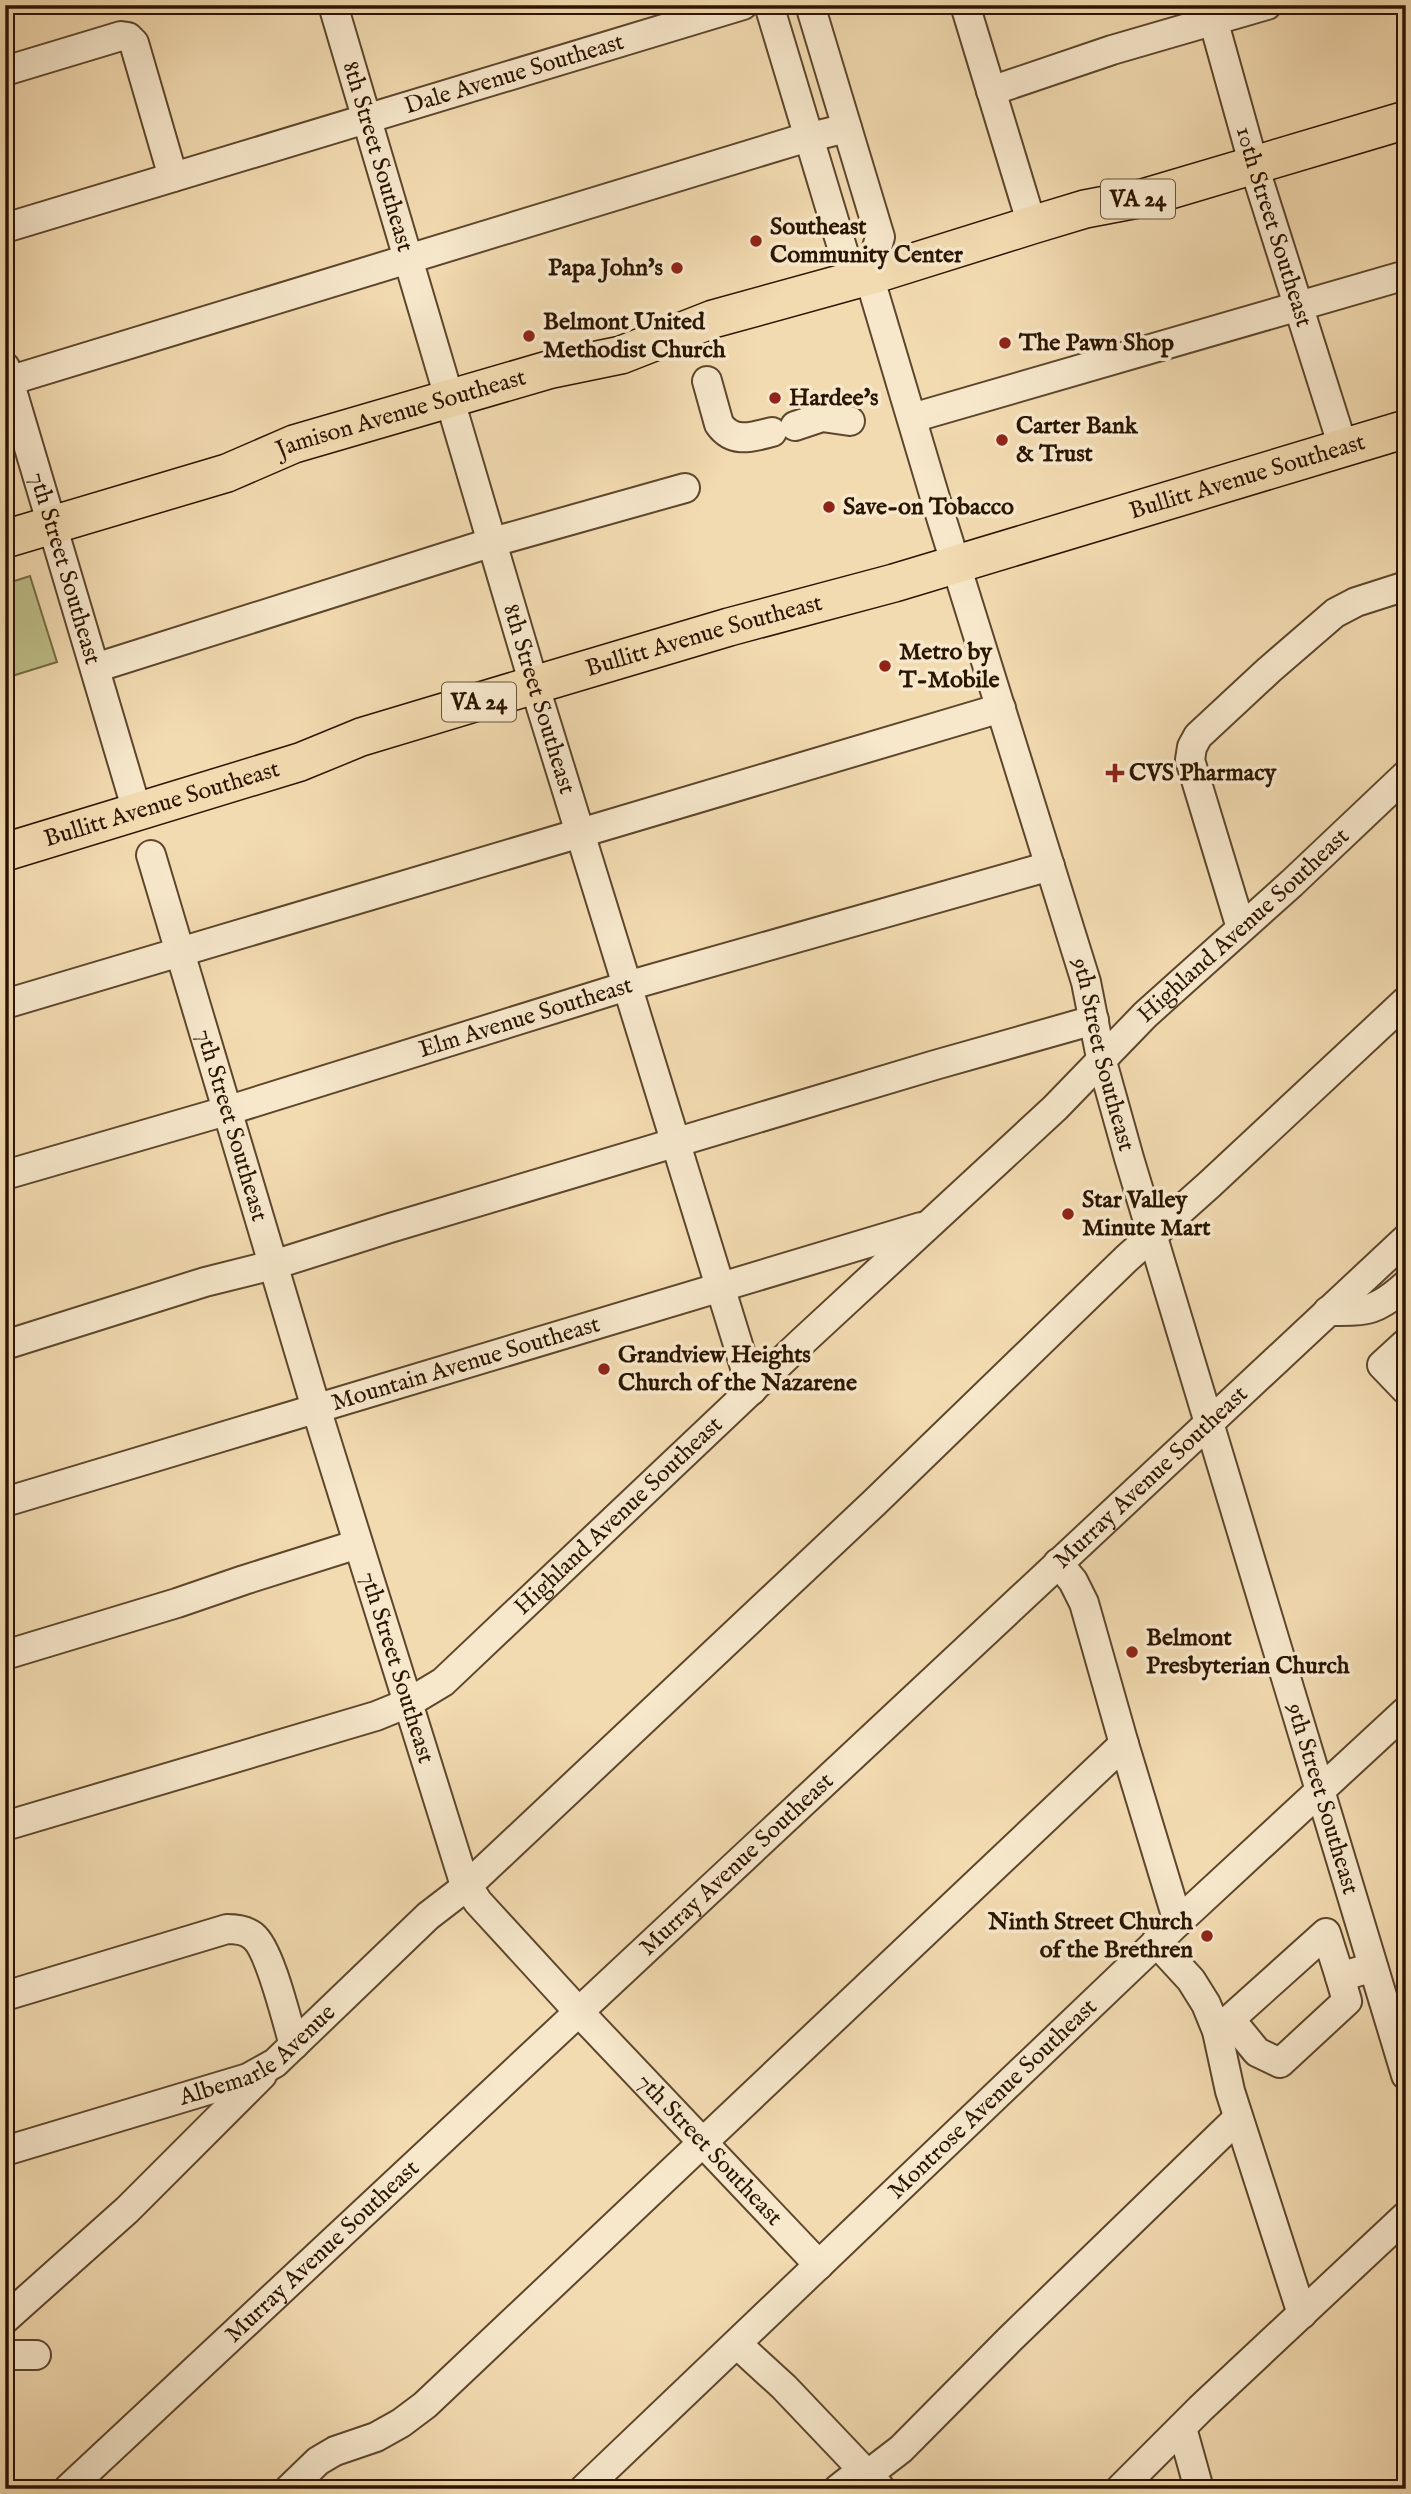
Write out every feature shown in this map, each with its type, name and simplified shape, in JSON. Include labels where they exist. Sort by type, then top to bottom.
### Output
[{"type":"main road","name":"Jamison Avenue Southeast","points":[[5,539],[227,473],[294,444],[548,370],[621,355],[713,320],[869,276],[1085,209],[1143,198],[1406,120]]},
{"type":"main road","name":"Bullitt Avenue Southeast","points":[[5,852],[300,762],[361,737],[957,564],[1406,429]]},
{"type":"street","name":"8th Street Southeast","points":[[333,5],[534,685],[752,1390]]},
{"type":"street","name":"Dale Avenue Southeast","points":[[5,228],[743,5]]},
{"type":"street","points":[[769,5],[845,257],[869,276],[880,237],[810,5]]},
{"type":"street","points":[[965,5],[1031,225]]},
{"type":"street","points":[[991,91],[1211,13],[1267,5]]},
{"type":"street","name":"10th Street Southeast","points":[[1211,13],[1254,166],[1343,447]]},
{"type":"street","points":[[5,71],[121,36],[128,37],[134,43],[173,177]]},
{"type":"street","points":[[7,376],[809,137],[847,128]]},
{"type":"street","points":[[912,418],[1406,275]]},
{"type":"street","name":"9th Street Southeast","points":[[869,276],[1086,982],[1101,1058],[1152,1236],[1406,2075]]},
{"type":"street","name":"7th Street Southeast","points":[[7,376],[137,811]]},
{"type":"street","points":[[707,381],[719,424],[730,435],[750,438],[822,417],[850,421]]},
{"type":"street","points":[[95,668],[493,542],[685,488]]},
{"type":"street","points":[[1241,928],[1190,760],[1192,747],[1208,726],[1335,613],[1356,602],[1406,586]]},
{"type":"street","points":[[5,1004],[494,861],[1001,708]]},
{"type":"street","name":"Highland Avenue Southeast","points":[[5,1826],[376,1716],[408,1703],[443,1682],[927,1225],[1055,1108],[1144,1016],[1406,775]]},
{"type":"street","name":"7th Street Southeast","points":[[151,855],[316,1408],[467,1886],[578,2011],[819,2265]]},
{"type":"street","name":"Elm Avenue Southeast","points":[[5,1175],[226,1111],[627,986],[1050,866]]},
{"type":"street","name":"Albemarle Avenue","points":[[5,2151],[248,2078],[267,2069],[428,1916],[467,1886],[874,1503],[1126,1259],[1406,1001]]},
{"type":"street","points":[[5,1345],[205,1282],[273,1265],[677,1142],[1094,1020]]},
{"type":"street","name":"Mountain Avenue Southeast","points":[[5,1502],[927,1225]]},
{"type":"street","name":"Murray Avenue Southeast","points":[[68,2489],[1406,1239]]},
{"type":"street","points":[[1328,1311],[1373,1309],[1387,1302],[1406,1285]]},
{"type":"street","points":[[1406,1343],[1382,1365],[1406,1390]]},
{"type":"street","points":[[5,1655],[358,1544]]},
{"type":"street","points":[[1058,1563],[1073,1581],[1084,1603],[1178,1922]]},
{"type":"street","name":"Montrose Avenue Southeast","points":[[584,2489],[1156,1942],[1406,1711]]},
{"type":"street","points":[[289,2489],[318,2461],[335,2451],[376,2437],[425,2406],[483,2348],[704,2143],[1124,1744]]},
{"type":"street","points":[[5,1996],[227,1929],[240,1930],[252,1935],[264,1951],[294,2045]]},
{"type":"street","points":[[1156,1942],[1191,1980],[1223,2025],[1257,2052],[1280,2063],[1347,2001],[1326,1933],[1223,2025]]},
{"type":"street","points":[[1340,1977],[1373,1967]]},
{"type":"street","points":[[1223,2025],[1227,2078],[1302,2314]]},
{"type":"street","points":[[1227,2078],[1257,2052]]},
{"type":"street","points":[[5,2319],[127,2210],[267,2069]]},
{"type":"street","points":[[873,2480],[875,2469],[901,2449],[1238,2118]]},
{"type":"street","points":[[1120,2489],[1406,2216]]},
{"type":"street","points":[[737,2344],[784,2387],[873,2480]]},
{"type":"street","points":[[5,2355],[36,2355]]},
{"type":"street","points":[[1182,2428],[1199,2489]]},
{"type":"street","points":[[838,2489],[856,2475],[873,2480]]},
{"type":"green space","points":[[30,576],[57,662],[12,676],[5,655],[5,584]]},
{"type":"place","name":"Southeast Community Center","points":[[756,241]]},
{"type":"place","name":"Papa John's","points":[[677,268]]},
{"type":"place","name":"Belmont United Methodist Church","points":[[529,336]]},
{"type":"place","name":"The Pawn Shop","points":[[1005,343]]},
{"type":"place","name":"Hardee's","points":[[775,398]]},
{"type":"place","name":"Carter Bank & Trust","points":[[1002,440]]},
{"type":"place","name":"Save-on Tobacco","points":[[829,507]]},
{"type":"place","name":"Metro by T-Mobile","points":[[885,666]]},
{"type":"place","name":"CVS Pharmacy","points":[[1115,773]]},
{"type":"place","name":"Star Valley Minute Mart","points":[[1068,1214]]},
{"type":"place","name":"Grandview Heights Church of the Nazarene","points":[[604,1369]]},
{"type":"place","name":"Belmont Presbyterian Church","points":[[1132,1652]]},
{"type":"place","name":"Ninth Street Church of the Brethren","points":[[1207,1936]]}]
